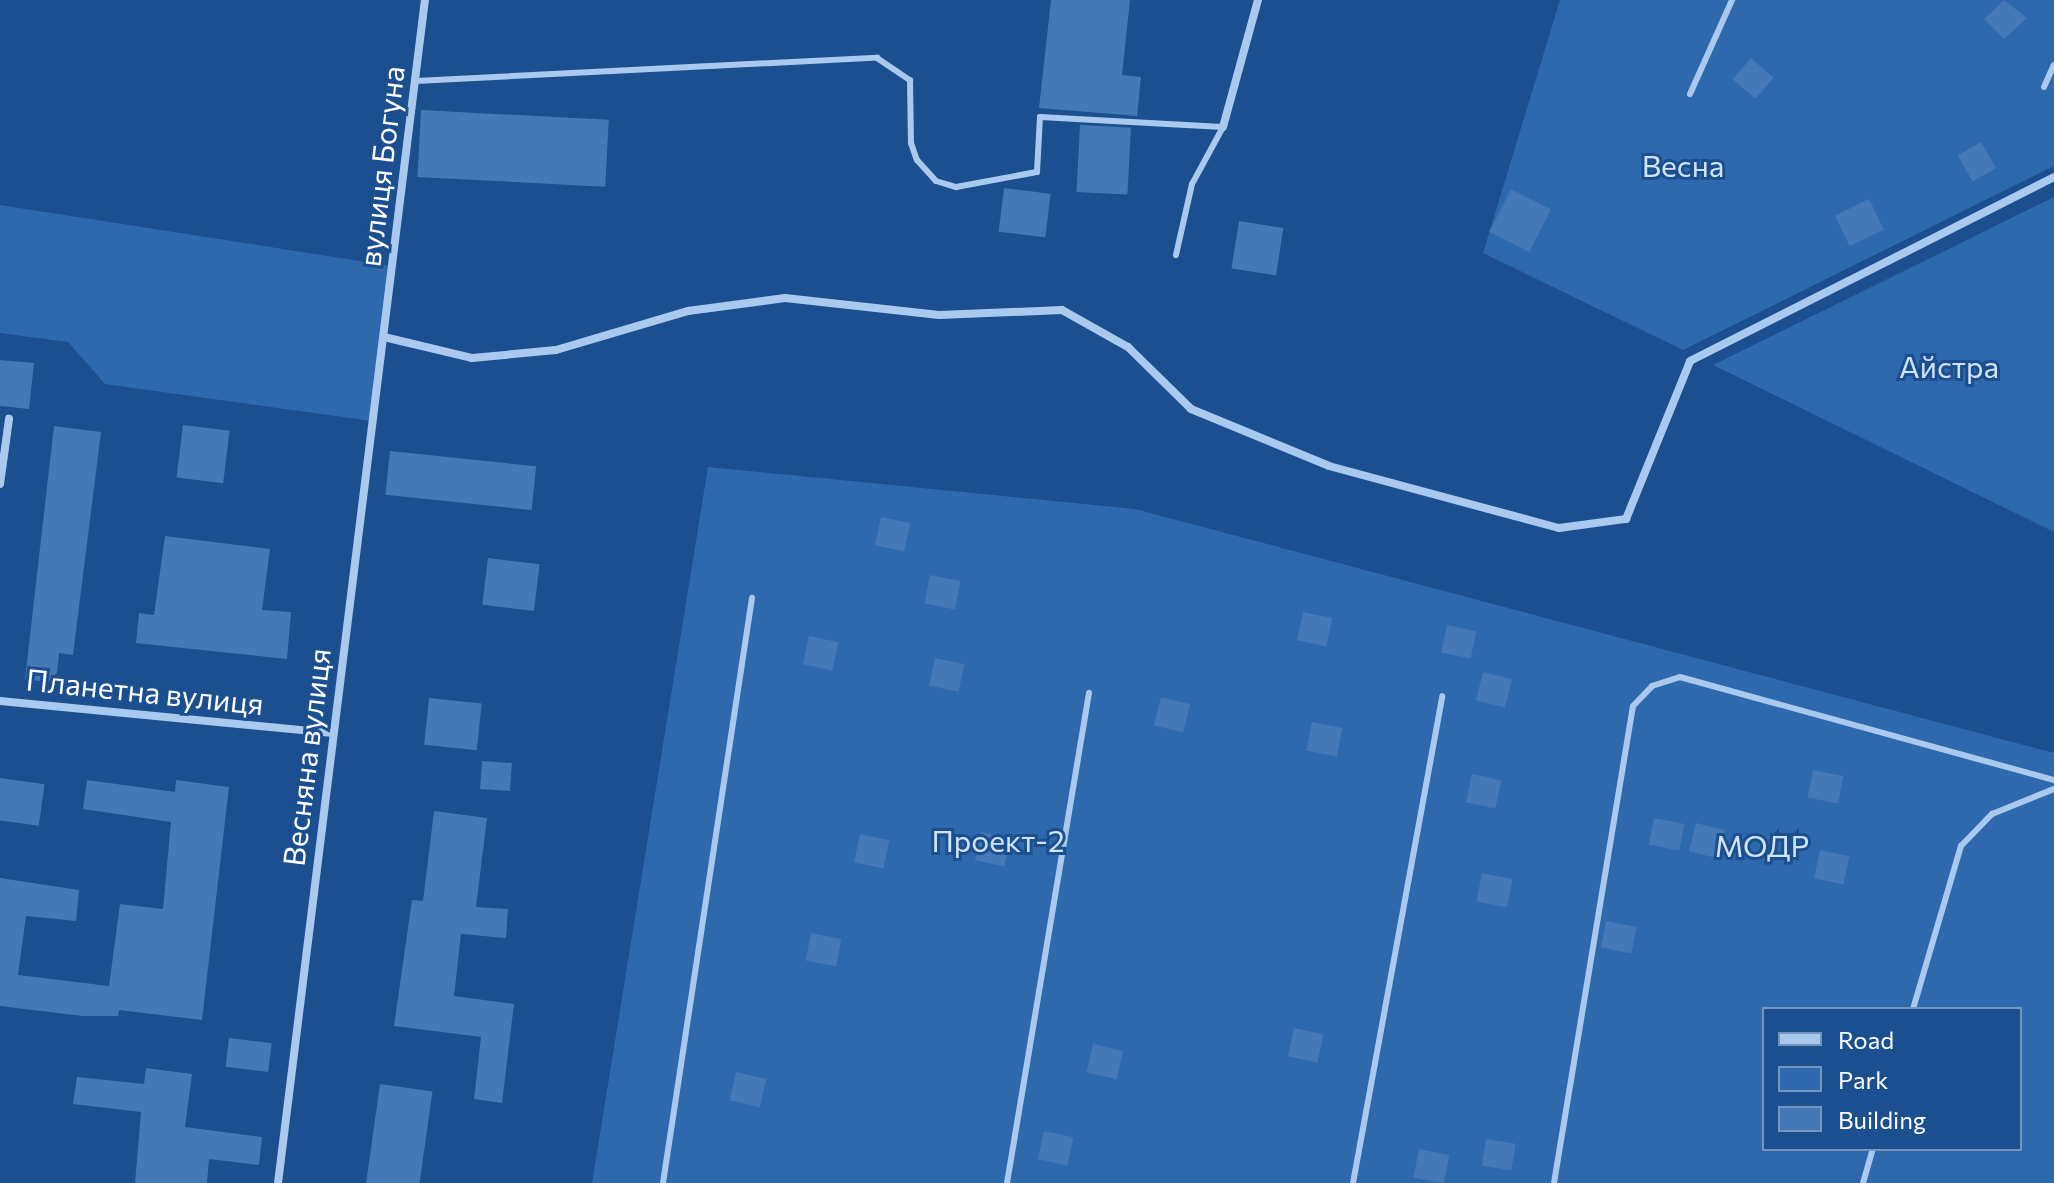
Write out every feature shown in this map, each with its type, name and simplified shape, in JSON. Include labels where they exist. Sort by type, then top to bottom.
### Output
[{"type":"street","name":"вулиця Богуна","points":[[384,337],[425,0]]},
{"type":"street","points":[[1223,127],[1258,0]]},
{"type":"street","points":[[384,337],[472,358],[556,350],[688,311],[785,298],[939,315],[1062,310],[1128,347],[1191,409],[1329,466],[1559,528],[1626,519],[1690,361],[2054,177]]},
{"type":"street","name":"Весняна вулиця","points":[[278,1183],[384,337]]},
{"type":"street","points":[[0,484],[9,419]]},
{"type":"street","name":"Планетна вулиця","points":[[0,701],[333,733]]},
{"type":"lane","points":[[1690,94],[1732,0]]},
{"type":"lane","points":[[416,81],[877,58],[910,80],[911,143],[917,160],[936,181],[956,187],[1037,172],[1040,117],[1223,127],[1192,184],[1176,255]]},
{"type":"lane","points":[[2044,87],[2054,65]]},
{"type":"lane","points":[[663,1183],[752,598]]},
{"type":"lane","points":[[1554,1183],[1633,706],[1652,686],[1680,677],[2054,780]]},
{"type":"lane","points":[[1007,1183],[1089,693]]},
{"type":"lane","points":[[1353,1183],[1442,696]]},
{"type":"lane","points":[[1914,1007],[1961,846],[1992,814],[2054,789]]},
{"type":"lane","points":[[1863,1183],[1872,1151]]},
{"type":"green space","name":"Весна","points":[[1560,0],[2054,0],[2054,166],[1683,350],[1483,253]]},
{"type":"green space","name":"Айстра","points":[[2054,197],[2054,532],[1713,365]]},
{"type":"green space","points":[[0,205],[392,266],[372,421],[105,384],[68,342],[0,333]]},
{"type":"green space","name":"Проект-2","points":[[708,467],[1135,509],[2054,753],[2054,1183],[592,1183]]},
{"type":"building","points":[[1051,0],[1130,0],[1122,75],[1141,77],[1137,116],[1039,108]]},
{"type":"building","points":[[2004,0],[2027,18],[2004,39],[1984,19]]},
{"type":"building","points":[[1751,58],[1774,78],[1755,99],[1733,79]]},
{"type":"building","points":[[421,110],[609,120],[605,187],[417,177]]},
{"type":"building","points":[[1080,125],[1131,128],[1127,195],[1076,192]]},
{"type":"building","points":[[1981,142],[1996,168],[1973,181],[1958,156]]},
{"type":"building","points":[[1004,188],[1051,194],[1045,237],[999,232]]},
{"type":"building","points":[[1511,189],[1551,209],[1529,252],[1489,232]]},
{"type":"building","points":[[1869,199],[1884,230],[1850,246],[1835,216]]},
{"type":"building","points":[[1239,221],[1283,228],[1276,275],[1231,268]]},
{"type":"building","points":[[0,360],[34,363],[29,409],[0,406]]},
{"type":"building","points":[[183,425],[230,431],[223,483],[177,478]]},
{"type":"building","points":[[54,426],[101,432],[73,655],[59,653],[56,683],[25,679]]},
{"type":"building","points":[[390,451],[536,466],[532,510],[385,495]]},
{"type":"building","points":[[881,517],[910,523],[904,552],[875,545]]},
{"type":"building","points":[[165,536],[270,549],[262,610],[291,612],[287,659],[136,643],[139,613],[154,615]]},
{"type":"building","points":[[488,558],[540,564],[534,611],[482,605]]},
{"type":"building","points":[[930,575],[960,581],[955,609],[924,603]]},
{"type":"building","points":[[1303,612],[1332,618],[1326,647],[1297,640]]},
{"type":"building","points":[[1447,625],[1476,631],[1471,659],[1441,652]]},
{"type":"building","points":[[809,636],[838,642],[832,671],[803,664]]},
{"type":"building","points":[[935,658],[964,664],[959,692],[929,685]]},
{"type":"building","points":[[1483,672],[1512,679],[1505,707],[1476,700]]},
{"type":"building","points":[[1161,697],[1190,704],[1183,732],[1154,725]]},
{"type":"building","points":[[429,698],[482,704],[477,750],[424,745]]},
{"type":"building","points":[[1312,722],[1342,728],[1337,756],[1306,750]]},
{"type":"building","points":[[482,761],[512,763],[510,791],[480,789]]},
{"type":"building","points":[[1813,770],[1843,776],[1838,803],[1808,797]]},
{"type":"building","points":[[1472,774],[1501,780],[1495,809],[1466,802]]},
{"type":"building","points":[[0,778],[45,784],[39,826],[0,820]]},
{"type":"building","points":[[87,780],[175,792],[176,780],[229,787],[202,1020],[119,1010],[118,1016],[82,1016],[0,1006],[0,878],[79,890],[76,921],[26,916],[18,975],[109,986],[120,904],[163,909],[171,822],[83,809]]},
{"type":"building","points":[[434,811],[487,818],[476,907],[508,909],[506,938],[461,934],[454,996],[514,1004],[502,1103],[474,1099],[481,1037],[394,1026],[412,900],[423,901]]},
{"type":"building","points":[[1654,818],[1684,824],[1679,850],[1649,845]]},
{"type":"building","points":[[1696,823],[1725,830],[1718,858],[1689,851]]},
{"type":"building","points":[[981,832],[1010,838],[1004,867],[975,860]]},
{"type":"building","points":[[860,834],[889,840],[883,869],[854,862]]},
{"type":"building","points":[[1820,850],[1849,856],[1843,885],[1814,878]]},
{"type":"building","points":[[1482,873],[1512,879],[1507,907],[1476,901]]},
{"type":"building","points":[[1606,921],[1636,927],[1631,953],[1601,948]]},
{"type":"building","points":[[811,933],[841,939],[836,966],[806,960]]},
{"type":"building","points":[[1294,1028],[1323,1034],[1317,1063],[1288,1056]]},
{"type":"building","points":[[229,1038],[272,1043],[268,1072],[225,1067]]},
{"type":"building","points":[[1093,1044],[1123,1051],[1117,1079],[1086,1072]]},
{"type":"building","points":[[146,1068],[192,1074],[185,1127],[262,1137],[259,1165],[209,1159],[207,1183],[135,1183],[141,1112],[73,1104],[77,1077],[144,1084]]},
{"type":"building","points":[[736,1072],[766,1079],[760,1107],[729,1100]]},
{"type":"building","points":[[380,1084],[432,1091],[420,1183],[366,1183]]},
{"type":"building","points":[[1044,1131],[1073,1137],[1067,1166],[1038,1159]]},
{"type":"building","points":[[1486,1139],[1516,1144],[1511,1170],[1482,1166]]},
{"type":"building","points":[[1419,1149],[1449,1155],[1444,1183],[1413,1177]]},
{"type":"park label","name":"МОДР","points":[[1762,845]]}]
